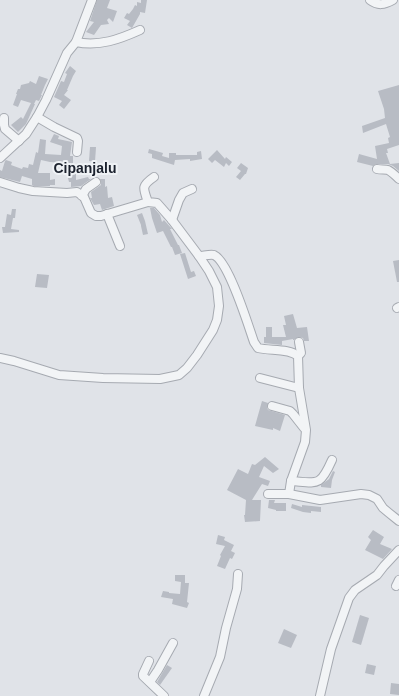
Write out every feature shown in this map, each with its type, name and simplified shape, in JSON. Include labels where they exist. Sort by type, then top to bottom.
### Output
[{"type":"street","points":[[0,158],[26,134],[37,118],[67,53],[76,42],[92,0]]},
{"type":"street","points":[[370,0],[377,5],[393,0]]},
{"type":"street","points":[[76,42],[85,44],[102,43],[140,30]]},
{"type":"street","points":[[4,118],[4,126],[19,141]]},
{"type":"street","points":[[37,118],[77,138],[76,152]]},
{"type":"street","points":[[377,169],[390,171],[399,179]]},
{"type":"street","points":[[148,202],[144,191],[144,186],[154,177]]},
{"type":"street","points":[[0,182],[33,191],[67,193],[77,192],[82,196],[91,213],[98,216],[148,202],[157,204],[172,220],[209,271],[217,286],[219,306],[214,330],[187,368],[179,375],[160,379],[103,378],[59,375],[0,358]]},
{"type":"street","points":[[82,196],[86,189],[96,182]]},
{"type":"street","points":[[172,220],[183,193],[192,189]]},
{"type":"street","points":[[107,214],[120,246]]},
{"type":"street","points":[[199,256],[215,256],[231,277],[254,342],[258,348],[294,352],[298,356]]},
{"type":"street","points":[[289,494],[291,481],[305,442],[306,430],[298,388],[298,356],[301,353],[299,342]]},
{"type":"street","points":[[260,378],[298,388]]},
{"type":"street","points":[[272,406],[290,411],[306,430]]},
{"type":"street","points":[[291,481],[311,483],[319,481],[326,472],[332,460]]},
{"type":"street","points":[[268,494],[289,494],[320,500],[354,494],[369,495],[376,499],[383,508],[399,521]]},
{"type":"street","points":[[324,696],[320,696],[331,649],[349,598],[355,590],[377,575],[399,550]]},
{"type":"street","points":[[204,696],[220,657],[237,588],[238,574]]},
{"type":"street","points":[[150,682],[173,644]]},
{"type":"street","points":[[149,661],[143,676],[164,696]]},
{"type":"building","points":[[97,0],[110,0],[107,8],[117,11],[113,22],[109,18],[107,20],[109,24],[101,25],[94,35],[86,32],[94,22],[90,21]]},
{"type":"building","points":[[141,0],[147,0],[145,13],[140,12],[132,28],[127,25],[130,21],[124,18],[127,13],[129,14],[135,5],[137,6],[137,2],[141,3]]},
{"type":"building","points":[[70,66],[76,71],[68,90],[64,95],[71,100],[64,109],[59,105],[62,101],[54,97],[61,81],[64,82],[67,74],[65,73]]},
{"type":"building","points":[[39,76],[48,79],[42,95],[39,101],[36,100],[26,124],[18,132],[11,125],[21,117],[23,119],[31,103],[21,100],[18,107],[13,105],[16,94],[21,85],[29,83],[30,81],[36,84]]},
{"type":"building","points":[[399,85],[399,145],[387,149],[388,153],[386,153],[390,164],[399,163],[399,171],[388,164],[376,164],[373,166],[357,162],[359,154],[377,159],[375,146],[389,143],[388,138],[390,137],[386,124],[363,133],[362,126],[385,118],[384,109],[378,91]]},
{"type":"building","points":[[54,134],[59,136],[58,139],[72,142],[70,156],[73,156],[73,166],[76,166],[76,180],[88,177],[91,179],[81,186],[71,187],[71,182],[69,182],[66,174],[65,163],[41,160],[38,173],[50,173],[50,180],[55,179],[55,185],[34,186],[32,185],[32,179],[22,176],[20,182],[0,177],[0,170],[2,171],[6,160],[12,162],[11,165],[22,169],[23,167],[28,168],[29,164],[33,165],[36,152],[38,153],[40,139],[46,140],[45,154],[61,155],[62,146],[50,142]]},
{"type":"building","points":[[90,147],[96,147],[95,162],[89,161]]},
{"type":"building","points":[[149,149],[163,153],[162,156],[169,158],[169,153],[176,153],[176,155],[197,155],[197,152],[201,151],[202,159],[190,161],[190,159],[175,160],[174,165],[152,158],[152,154],[148,153]]},
{"type":"building","points":[[217,150],[225,159],[226,157],[232,162],[229,166],[226,163],[224,167],[215,160],[212,163],[208,159]]},
{"type":"building","points":[[241,163],[248,168],[246,174],[240,180],[236,177],[241,171],[237,168]]},
{"type":"building","points":[[100,179],[105,179],[105,187],[107,186],[108,198],[112,197],[114,206],[102,210],[100,204],[94,205],[90,198],[92,198],[91,192],[101,185]]},
{"type":"building","points":[[150,208],[154,208],[160,215],[162,222],[164,220],[172,229],[170,229],[182,253],[175,255],[163,231],[157,233]]},
{"type":"building","points":[[12,209],[16,209],[15,218],[13,218],[11,229],[19,230],[19,232],[3,233],[2,227],[5,227],[7,214],[11,215]]},
{"type":"building","points":[[142,213],[148,234],[143,235],[137,215]]},
{"type":"building","points":[[185,253],[191,272],[194,271],[196,276],[188,279],[180,254]]},
{"type":"building","points":[[399,260],[399,282],[397,282],[393,261]]},
{"type":"building","points":[[37,274],[49,275],[47,288],[35,287]]},
{"type":"building","points":[[293,314],[297,328],[307,327],[309,341],[304,341],[303,338],[298,337],[294,340],[282,341],[282,345],[264,343],[264,337],[266,337],[266,327],[272,327],[272,337],[286,337],[283,325],[286,325],[284,316]]},
{"type":"building","points":[[262,401],[268,403],[268,410],[285,415],[280,431],[273,428],[273,430],[255,426]]},
{"type":"building","points":[[265,457],[279,469],[273,473],[264,466],[259,477],[270,481],[268,486],[262,484],[252,500],[261,500],[260,521],[245,522],[244,515],[246,500],[227,490],[238,469],[248,474],[252,464],[255,465]]},
{"type":"building","points":[[333,471],[335,472],[331,488],[321,487],[321,485],[329,479]]},
{"type":"building","points":[[269,500],[275,500],[274,503],[286,503],[286,511],[276,511],[268,508]]},
{"type":"building","points":[[292,504],[302,507],[302,505],[321,507],[321,512],[303,512],[291,508]]},
{"type":"building","points":[[373,530],[384,537],[380,544],[392,549],[383,559],[365,550],[371,540],[368,537]]},
{"type":"building","points":[[218,535],[225,537],[224,540],[234,545],[231,551],[235,553],[232,559],[230,558],[225,569],[217,566],[221,556],[220,555],[225,546],[216,544]]},
{"type":"building","points":[[175,575],[185,575],[185,583],[189,583],[187,602],[189,603],[187,608],[172,604],[173,599],[161,597],[163,591],[180,594],[181,582],[175,581]]},
{"type":"building","points":[[360,615],[369,618],[361,645],[352,642]]},
{"type":"building","points":[[284,629],[297,635],[291,648],[278,643]]},
{"type":"building","points":[[367,664],[376,666],[374,675],[365,673]]},
{"type":"building","points":[[167,665],[172,668],[160,685],[157,682]]},
{"type":"building","points":[[391,683],[399,684],[399,695],[390,694]]},
{"type":"district","name":"Cipanjalu","points":[[85,168]]}]
